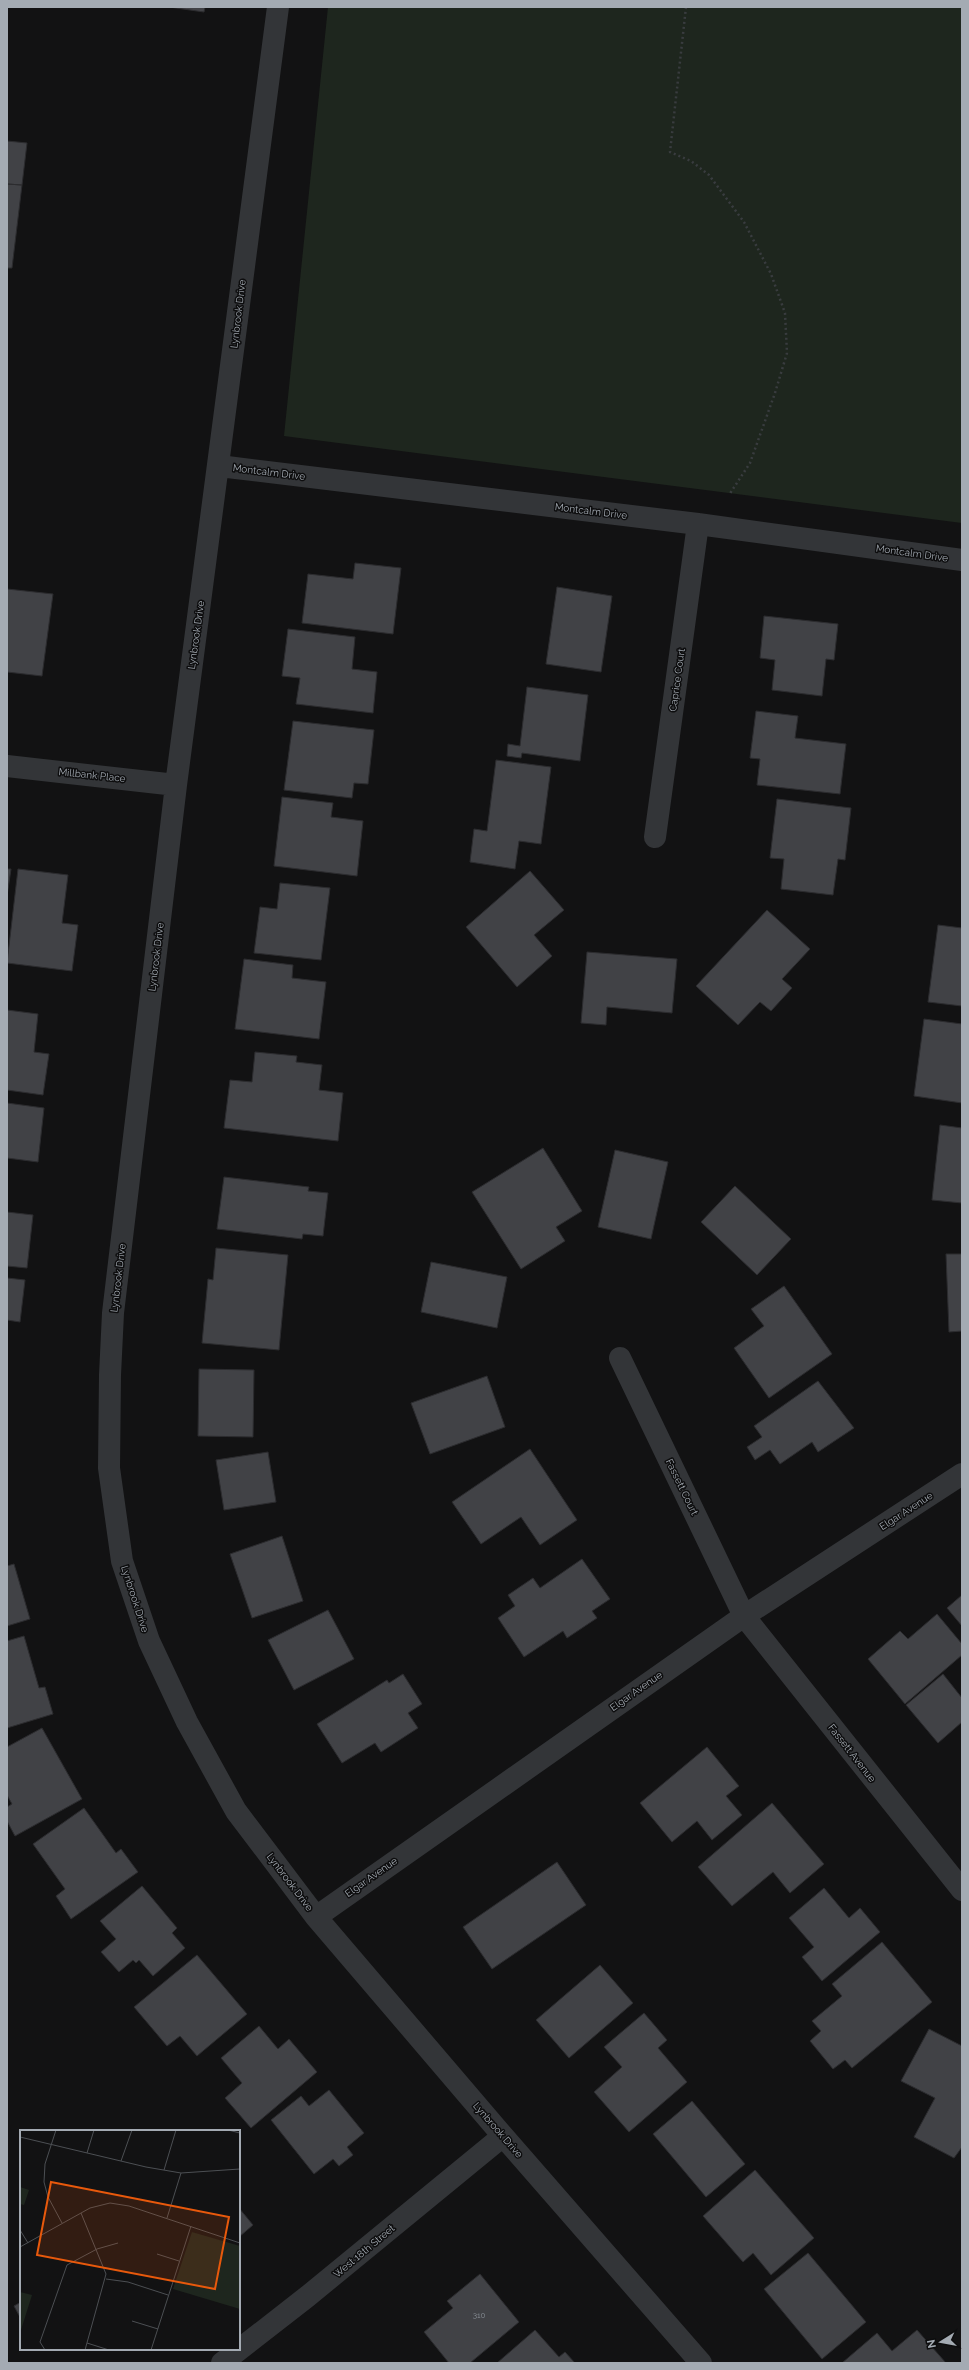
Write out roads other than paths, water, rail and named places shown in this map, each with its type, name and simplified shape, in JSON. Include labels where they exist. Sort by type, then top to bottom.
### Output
[{"type":"street","name":"Lynbrook Drive","points":[[278,7],[176,785],[113,1313],[110,1375],[109,1468],[122,1561],[149,1641],[188,1722],[236,1811],[316,1916],[503,2136],[701,2363]]},
{"type":"street","name":"Montcalm Drive","points":[[219,466],[698,524],[962,560]]},
{"type":"street","name":"Caprice Court","points":[[655,837],[698,524]]},
{"type":"street","name":"Millbank Place","points":[[7,766],[176,785]]},
{"type":"street","name":"Fassett Court","points":[[620,1358],[744,1616]]},
{"type":"street","name":"Elgar Avenue","points":[[316,1916],[744,1616],[962,1474]]},
{"type":"street","name":"Fassett Avenue","points":[[744,1616],[962,1890]]},
{"type":"street","name":"West 18th Street","points":[[240,2349],[308,2296],[503,2136]]},
{"type":"street","name":"West 18th Street","points":[[222,2363],[239,2350]]}]
